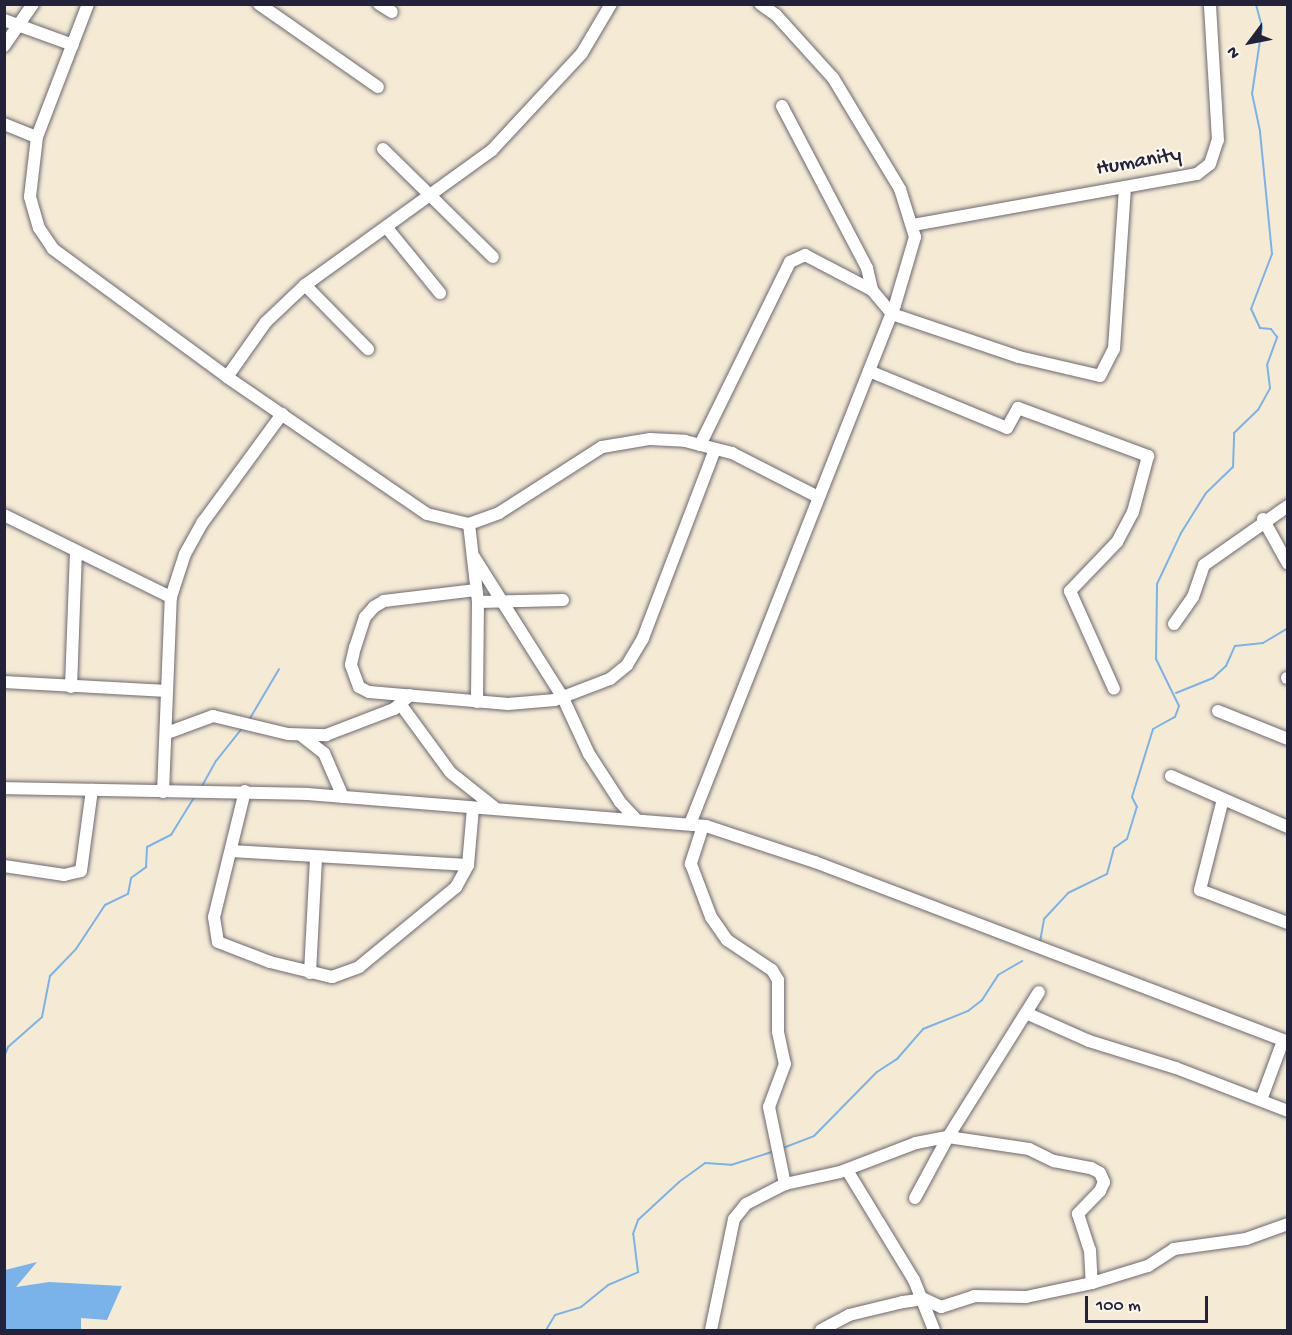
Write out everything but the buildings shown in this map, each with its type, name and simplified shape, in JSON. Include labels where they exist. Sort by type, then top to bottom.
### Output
[{"type":"street","points":[[4,46],[20,26],[33,4]]},
{"type":"street","points":[[88,4],[37,137],[30,197],[39,228],[53,249],[227,377],[427,514],[469,524],[499,513],[586,455],[615,442],[650,439],[700,445],[732,453],[818,497]]},
{"type":"street","points":[[259,4],[378,87]]},
{"type":"street","points":[[379,4],[392,12]]},
{"type":"street","points":[[227,377],[266,322],[305,285],[430,197],[492,150],[539,102],[582,53],[611,4]]},
{"type":"street","points":[[760,4],[776,15],[833,78],[900,189],[913,225],[910,256],[892,314],[818,497],[696,825],[691,864],[711,917],[727,940],[772,970],[778,980],[778,1032],[785,1064],[770,1107],[785,1184]]},
{"type":"street","name":"Humanity","points":[[913,225],[1197,174],[1216,154],[1210,4]]},
{"type":"street","points":[[4,20],[73,45]]},
{"type":"street","points":[[782,106],[867,268],[872,290]]},
{"type":"street","points":[[4,124],[37,137]]},
{"type":"street","points":[[383,149],[493,257]]},
{"type":"street","points":[[700,445],[790,262],[805,255],[872,290],[892,314],[1019,357],[1101,376],[1114,349],[1125,188]]},
{"type":"street","points":[[387,228],[440,293]]},
{"type":"street","points":[[305,285],[368,349]]},
{"type":"street","points":[[869,370],[1007,428],[1018,408],[1148,456],[1133,512],[1117,542],[1070,591],[1114,689]]},
{"type":"street","points":[[163,792],[171,597],[185,554],[203,522],[282,414]]},
{"type":"street","points":[[563,600],[502,602],[477,596],[384,601],[365,616],[355,647],[353,678],[369,692],[477,702],[529,703],[563,698],[596,686],[627,665],[643,638],[715,449]]},
{"type":"street","points":[[1174,624],[1193,597],[1204,565],[1263,519],[1287,506]]},
{"type":"street","points":[[4,515],[171,597]]},
{"type":"street","points":[[1263,519],[1287,564]]},
{"type":"street","points":[[469,524],[477,596],[477,702]]},
{"type":"street","points":[[71,687],[76,551]]},
{"type":"street","points":[[474,557],[563,698],[589,754],[620,802],[636,819]]},
{"type":"street","points":[[4,682],[167,692]]},
{"type":"street","points":[[167,733],[213,716],[302,736],[340,732],[401,705],[410,695]]},
{"type":"street","points":[[401,705],[451,773],[494,807]]},
{"type":"street","points":[[1218,711],[1287,739]]},
{"type":"street","points":[[302,736],[324,753],[343,797]]},
{"type":"street","points":[[1171,776],[1287,827]]},
{"type":"street","points":[[4,788],[163,792],[244,791],[473,808],[494,807],[696,825],[815,862],[1285,1041],[1261,1100]]},
{"type":"street","points":[[4,866],[64,875],[81,871],[92,790]]},
{"type":"street","points":[[244,791],[214,916],[218,942],[242,953],[310,973],[332,977],[359,967],[443,901],[462,879],[468,865],[473,808]]},
{"type":"street","points":[[1223,799],[1200,890],[1287,923]]},
{"type":"street","points":[[231,851],[316,858],[468,865]]},
{"type":"street","points":[[310,973],[316,858]]},
{"type":"street","points":[[915,1198],[948,1137],[1039,992]]},
{"type":"street","points":[[1026,1013],[1089,1041],[1261,1100],[1287,1112]]},
{"type":"street","points":[[711,1330],[734,1219],[751,1200],[785,1184],[847,1170],[916,1143],[948,1137],[1029,1149],[1054,1161],[1091,1168],[1100,1173],[1104,1182],[1100,1191],[1078,1214],[1090,1250],[1092,1283]]},
{"type":"street","points":[[847,1170],[924,1299],[933,1330]]},
{"type":"street","points":[[821,1330],[849,1315],[924,1299],[941,1307],[974,1296],[1026,1297],[1092,1283],[1148,1266],[1174,1249],[1246,1239],[1287,1224]]},
{"type":"water","points":[[37,1262],[16,1287],[49,1282],[122,1286],[107,1320],[81,1318],[81,1330],[5,1330],[5,1270]]},
{"type":"waterway","points":[[1040,942],[1044,919],[1068,893],[1107,874],[1114,848],[1127,839],[1137,807],[1132,797],[1153,729],[1175,717],[1179,706],[1156,659],[1157,584],[1181,533],[1206,493],[1233,467],[1234,433],[1258,410],[1270,388],[1267,365],[1277,337],[1271,329],[1260,328],[1251,309],[1272,254],[1260,131],[1252,94],[1262,27],[1256,4]]},
{"type":"waterway","points":[[1176,693],[1213,678],[1226,666],[1235,646],[1263,643],[1288,628]]},
{"type":"waterway","points":[[249,720],[279,669]]},
{"type":"waterway","points":[[202,786],[216,761],[243,727]]},
{"type":"waterway","points":[[4,1057],[8,1047],[42,1017],[50,976],[76,949],[105,905],[128,894],[131,878],[146,867],[147,847],[171,835],[195,796]]},
{"type":"waterway","points":[[783,1148],[814,1136],[877,1072],[897,1059],[923,1029],[968,1011],[982,1000],[998,975],[1022,961]]},
{"type":"waterway","points":[[4,1067],[4,1077]]},
{"type":"waterway","points":[[4,1087],[4,1100]]},
{"type":"waterway","points":[[546,1330],[555,1315],[581,1307],[608,1285],[638,1272],[633,1234],[638,1220],[679,1182],[705,1163],[731,1165],[775,1151]]}]
